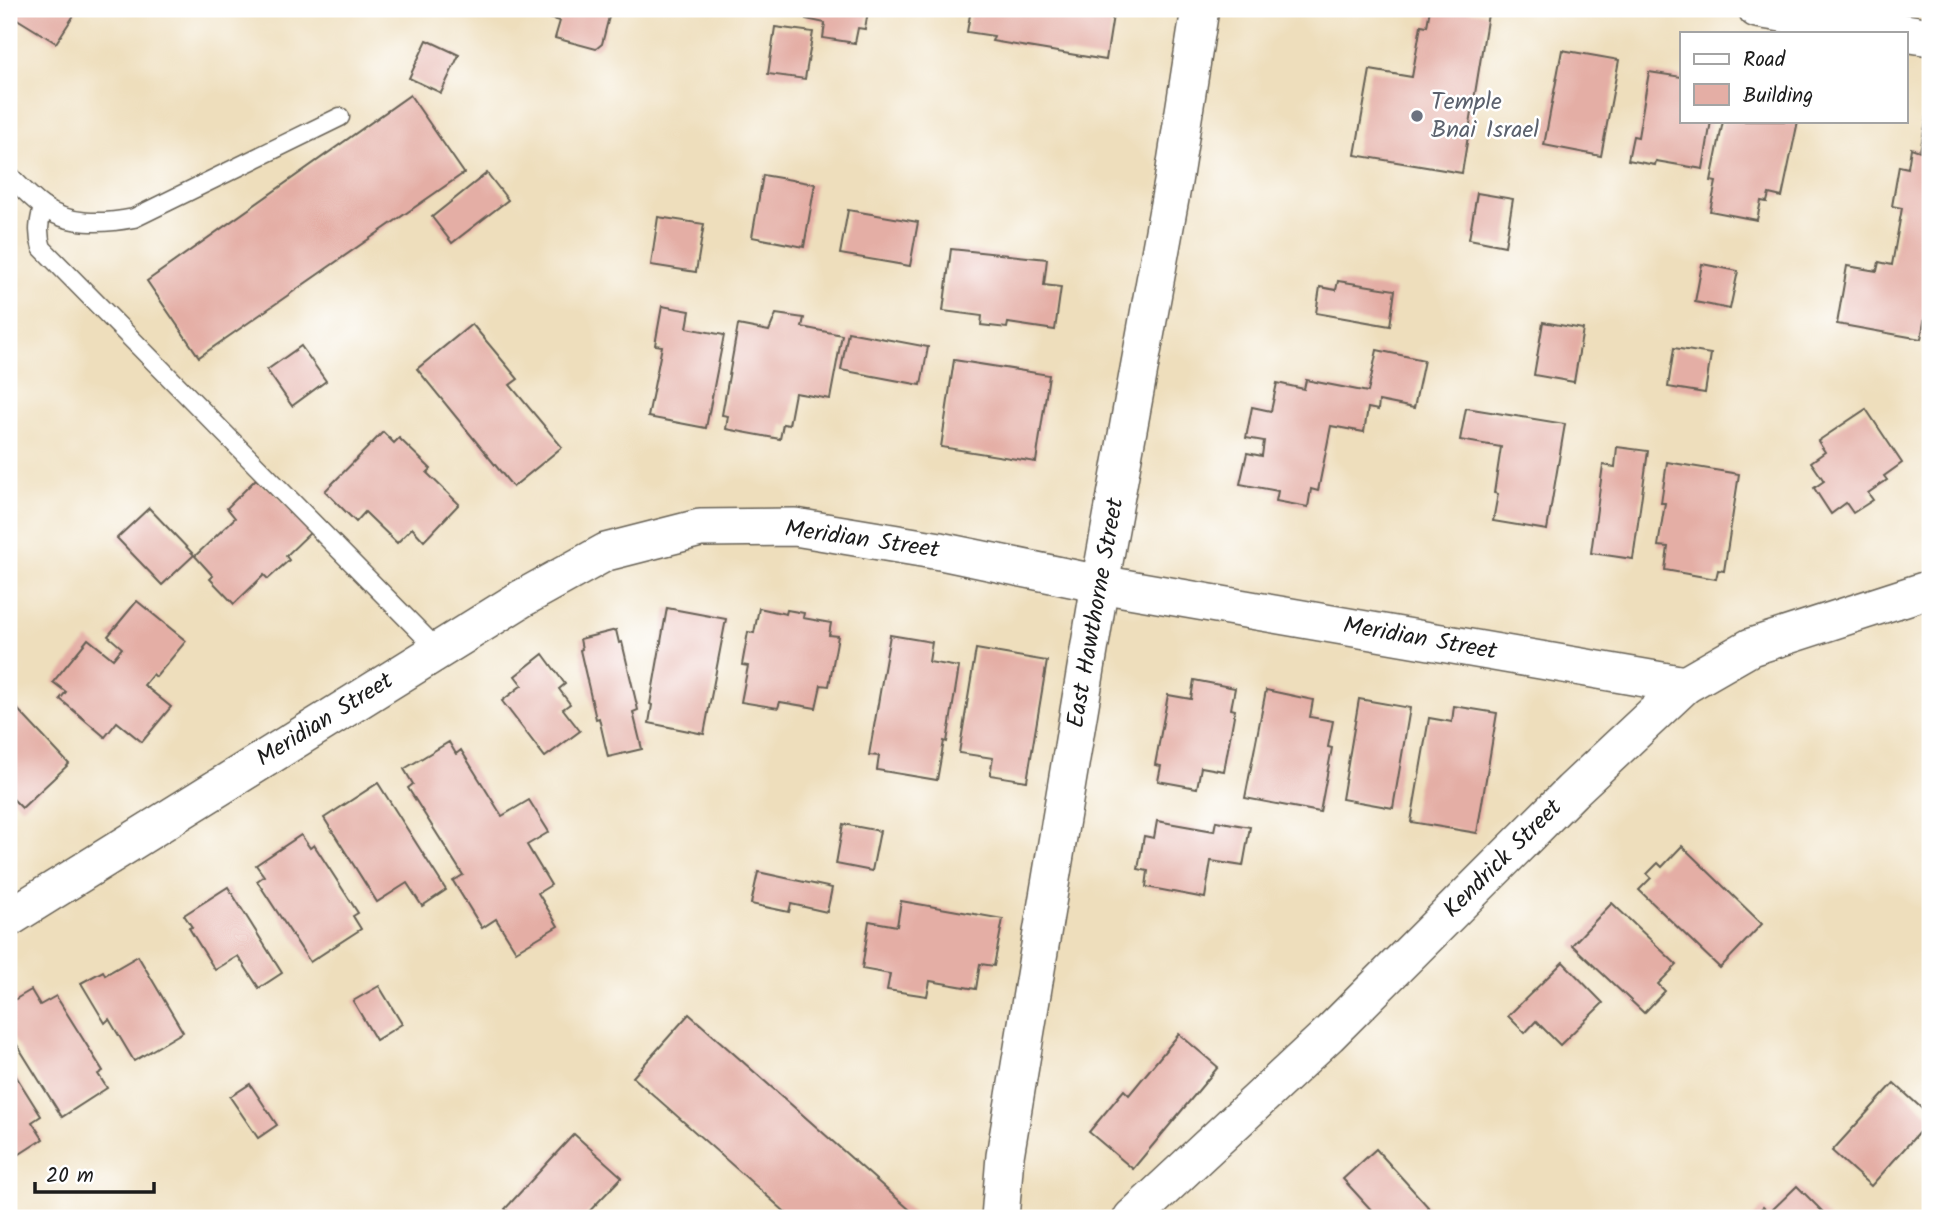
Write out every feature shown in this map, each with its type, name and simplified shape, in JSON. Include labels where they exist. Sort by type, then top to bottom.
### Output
[{"type":"street","name":"East Hawthorne Street","points":[[1000,1218],[1005,1156],[1100,584],[1200,9]]},
{"type":"street","points":[[1757,9],[1899,32]]},
{"type":"street","points":[[1908,33],[1930,37]]},
{"type":"street","name":"Meridian Street","points":[[9,918],[521,599],[606,552],[700,528],[795,527],[940,551],[1100,584],[1685,685]]},
{"type":"street","name":"Kendrick Street","points":[[1132,1218],[1328,1035],[1572,791],[1685,685],[1751,647],[1930,589]]},
{"type":"lane","points":[[9,175],[43,207],[71,218],[93,223],[134,218],[340,117]]},
{"type":"lane","points":[[43,207],[38,237],[42,248],[438,650]]},
{"type":"building","points":[[9,9],[78,9],[56,43],[9,14]]},
{"type":"building","points":[[536,9],[611,9],[602,44],[596,49],[555,38],[560,21],[535,14]]},
{"type":"building","points":[[808,9],[871,9],[871,12],[868,11],[865,29],[858,28],[855,43],[823,38],[825,23],[806,19]]},
{"type":"building","points":[[971,9],[1114,9],[1106,60],[992,41],[994,36],[967,32]]},
{"type":"building","name":"Temple Bnai Israel","points":[[1430,9],[1456,9],[1488,14],[1462,173],[1355,155],[1370,70],[1412,77],[1421,25],[1427,26]]},
{"type":"building","points":[[775,27],[813,32],[805,79],[768,74]]},
{"type":"building","points":[[427,40],[459,55],[441,93],[409,78]]},
{"type":"building","points":[[1562,50],[1619,60],[1601,156],[1544,145]]},
{"type":"building","points":[[1649,72],[1680,77],[1680,122],[1711,122],[1703,169],[1656,161],[1655,165],[1628,160],[1633,136],[1638,137]]},
{"type":"building","points":[[410,95],[464,173],[199,357],[147,281]]},
{"type":"building","points":[[1927,116],[1930,116],[1930,288],[1921,339],[1837,324],[1847,266],[1877,271],[1879,262],[1892,265],[1902,208],[1892,206],[1899,166],[1908,168],[1911,148],[1920,151]]},
{"type":"building","points":[[1723,122],[1798,122],[1782,197],[1769,194],[1767,202],[1761,201],[1757,220],[1710,211],[1716,182],[1711,181]]},
{"type":"building","points":[[487,173],[508,200],[452,243],[432,217]]},
{"type":"building","points":[[763,175],[815,184],[804,247],[752,237]]},
{"type":"building","points":[[1477,193],[1513,199],[1505,246],[1469,239]]},
{"type":"building","points":[[848,210],[918,222],[910,266],[840,254]]},
{"type":"building","points":[[658,217],[704,224],[696,272],[651,265]]},
{"type":"building","points":[[951,249],[1047,259],[1044,285],[1061,287],[1055,330],[1008,323],[1007,328],[981,325],[982,316],[943,311]]},
{"type":"building","points":[[1702,264],[1738,271],[1730,309],[1695,302]]},
{"type":"building","points":[[1338,281],[1395,290],[1390,326],[1316,313],[1320,287],[1336,290]]},
{"type":"building","points":[[662,306],[690,311],[687,328],[724,335],[706,428],[648,417],[662,346],[655,345]]},
{"type":"building","points":[[776,314],[804,318],[802,327],[842,335],[830,399],[795,393],[789,425],[783,424],[780,439],[726,429],[728,416],[722,415],[738,325],[769,331]]},
{"type":"building","points":[[1543,322],[1583,329],[1574,382],[1534,375]]},
{"type":"building","points":[[472,324],[518,379],[510,385],[562,447],[513,487],[417,369]]},
{"type":"building","points":[[848,332],[928,347],[921,385],[841,370]]},
{"type":"building","points":[[301,346],[326,381],[292,406],[267,370]]},
{"type":"building","points":[[1674,348],[1711,354],[1705,393],[1668,387]]},
{"type":"building","points":[[1377,350],[1424,360],[1414,408],[1379,401],[1378,410],[1368,408],[1364,432],[1331,426],[1318,491],[1311,489],[1308,507],[1276,501],[1278,491],[1240,484],[1247,453],[1262,456],[1264,441],[1246,438],[1252,407],[1271,411],[1277,383],[1304,389],[1306,380],[1368,392]]},
{"type":"building","points":[[954,360],[1049,375],[1036,462],[941,447]]},
{"type":"building","points":[[1466,408],[1565,424],[1547,530],[1493,521],[1501,447],[1460,440]]},
{"type":"building","points":[[1866,409],[1902,463],[1884,476],[1887,480],[1868,493],[1873,500],[1853,513],[1846,503],[1831,514],[1814,488],[1824,481],[1811,462],[1825,452],[1818,441]]},
{"type":"building","points":[[383,432],[394,443],[399,438],[431,469],[427,473],[459,504],[424,541],[412,528],[397,543],[365,512],[356,522],[325,491]]},
{"type":"building","points":[[1617,447],[1648,451],[1633,559],[1591,553],[1603,465],[1615,467]]},
{"type":"building","points":[[1667,462],[1739,474],[1724,571],[1718,570],[1716,579],[1665,570],[1668,547],[1658,546],[1665,503],[1661,503]]},
{"type":"building","points":[[256,479],[265,488],[268,485],[312,531],[286,556],[289,560],[268,579],[264,575],[234,604],[210,579],[213,576],[195,556],[235,518],[227,508]]},
{"type":"building","points":[[149,508],[194,555],[162,585],[117,538]]},
{"type":"building","points":[[137,601],[186,641],[156,677],[153,674],[144,685],[171,707],[142,742],[117,722],[105,737],[60,699],[66,692],[53,682],[88,639],[113,659],[122,648],[108,636]]},
{"type":"building","points":[[667,608],[726,619],[704,734],[649,723]]},
{"type":"building","points":[[759,608],[786,614],[787,610],[804,613],[803,618],[831,623],[829,635],[838,636],[829,686],[821,685],[816,708],[780,702],[778,708],[741,702],[748,666],[742,665],[748,632],[754,633]]},
{"type":"building","points":[[616,630],[619,643],[622,642],[638,710],[633,712],[642,749],[608,757],[599,718],[596,719],[580,650],[580,639]]},
{"type":"building","points":[[890,635],[932,642],[929,662],[959,667],[947,742],[944,741],[937,780],[877,770],[879,756],[869,755]]},
{"type":"building","points":[[976,649],[1047,661],[1027,781],[990,775],[993,758],[959,753]]},
{"type":"building","points":[[543,654],[565,684],[559,689],[570,704],[563,709],[580,731],[545,757],[502,701],[522,685],[515,676]]},
{"type":"building","points":[[1194,680],[1235,688],[1231,709],[1235,710],[1224,771],[1201,767],[1197,788],[1158,781],[1161,766],[1155,765],[1168,695],[1191,699]]},
{"type":"building","points":[[1266,690],[1313,700],[1310,717],[1333,721],[1328,747],[1332,748],[1320,812],[1245,798]]},
{"type":"building","points":[[1359,699],[1410,708],[1393,808],[1342,799]]},
{"type":"building","points":[[9,700],[69,764],[22,808],[9,795]]},
{"type":"building","points":[[1454,706],[1497,713],[1477,833],[1411,822],[1429,718],[1452,722]]},
{"type":"building","points":[[449,742],[456,754],[461,750],[502,816],[529,800],[549,832],[527,845],[551,885],[538,893],[558,926],[516,951],[496,919],[482,928],[453,881],[463,875],[408,788],[413,784],[404,769]]},
{"type":"building","points":[[378,783],[446,890],[422,906],[407,883],[377,902],[324,818]]},
{"type":"building","points":[[1157,821],[1214,831],[1216,821],[1250,827],[1243,866],[1211,861],[1205,898],[1146,887],[1148,871],[1138,869],[1144,836],[1154,838]]},
{"type":"building","points":[[843,824],[880,831],[872,871],[836,864]]},
{"type":"building","points":[[301,835],[310,848],[314,845],[358,913],[353,916],[361,929],[310,962],[257,881],[264,876],[256,865]]},
{"type":"building","points":[[1682,846],[1762,924],[1720,968],[1639,890],[1651,878],[1647,874],[1658,863],[1662,867]]},
{"type":"building","points":[[758,872],[832,888],[827,912],[791,904],[789,912],[751,904]]},
{"type":"building","points":[[228,887],[282,973],[259,988],[238,956],[215,970],[184,915]]},
{"type":"building","points":[[901,901],[1003,919],[994,966],[980,964],[976,989],[930,981],[927,996],[887,990],[890,974],[862,969],[869,921],[897,926]]},
{"type":"building","points":[[1612,903],[1677,965],[1658,984],[1665,991],[1644,1013],[1572,945]]},
{"type":"building","points":[[138,956],[183,1032],[134,1061],[109,1019],[105,1023],[81,983],[103,971],[105,975]]},
{"type":"building","points":[[1563,962],[1603,1003],[1560,1045],[1536,1021],[1525,1033],[1508,1016]]},
{"type":"building","points":[[379,986],[402,1024],[376,1040],[353,1001]]},
{"type":"building","points":[[31,990],[40,1005],[56,996],[103,1071],[98,1074],[107,1088],[62,1117],[9,1032],[9,1003]]},
{"type":"building","points":[[689,1014],[919,1218],[792,1218],[633,1077]]},
{"type":"building","points":[[1179,1034],[1218,1067],[1133,1169],[1089,1132],[1124,1090],[1129,1095]]},
{"type":"building","points":[[9,1065],[41,1116],[32,1122],[43,1139],[9,1161]]},
{"type":"building","points":[[1894,1083],[1930,1116],[1930,1120],[1871,1186],[1832,1151]]},
{"type":"building","points":[[250,1084],[277,1125],[258,1138],[230,1097]]},
{"type":"building","points":[[574,1134],[622,1177],[583,1218],[515,1218],[505,1209]]},
{"type":"building","points":[[1376,1149],[1438,1218],[1371,1218],[1375,1214],[1343,1179]]},
{"type":"building","points":[[1797,1186],[1829,1218],[1752,1218],[1763,1207],[1769,1213]]},
{"type":"place","name":"Temple Bnai Israel","points":[[1417,116]]}]
